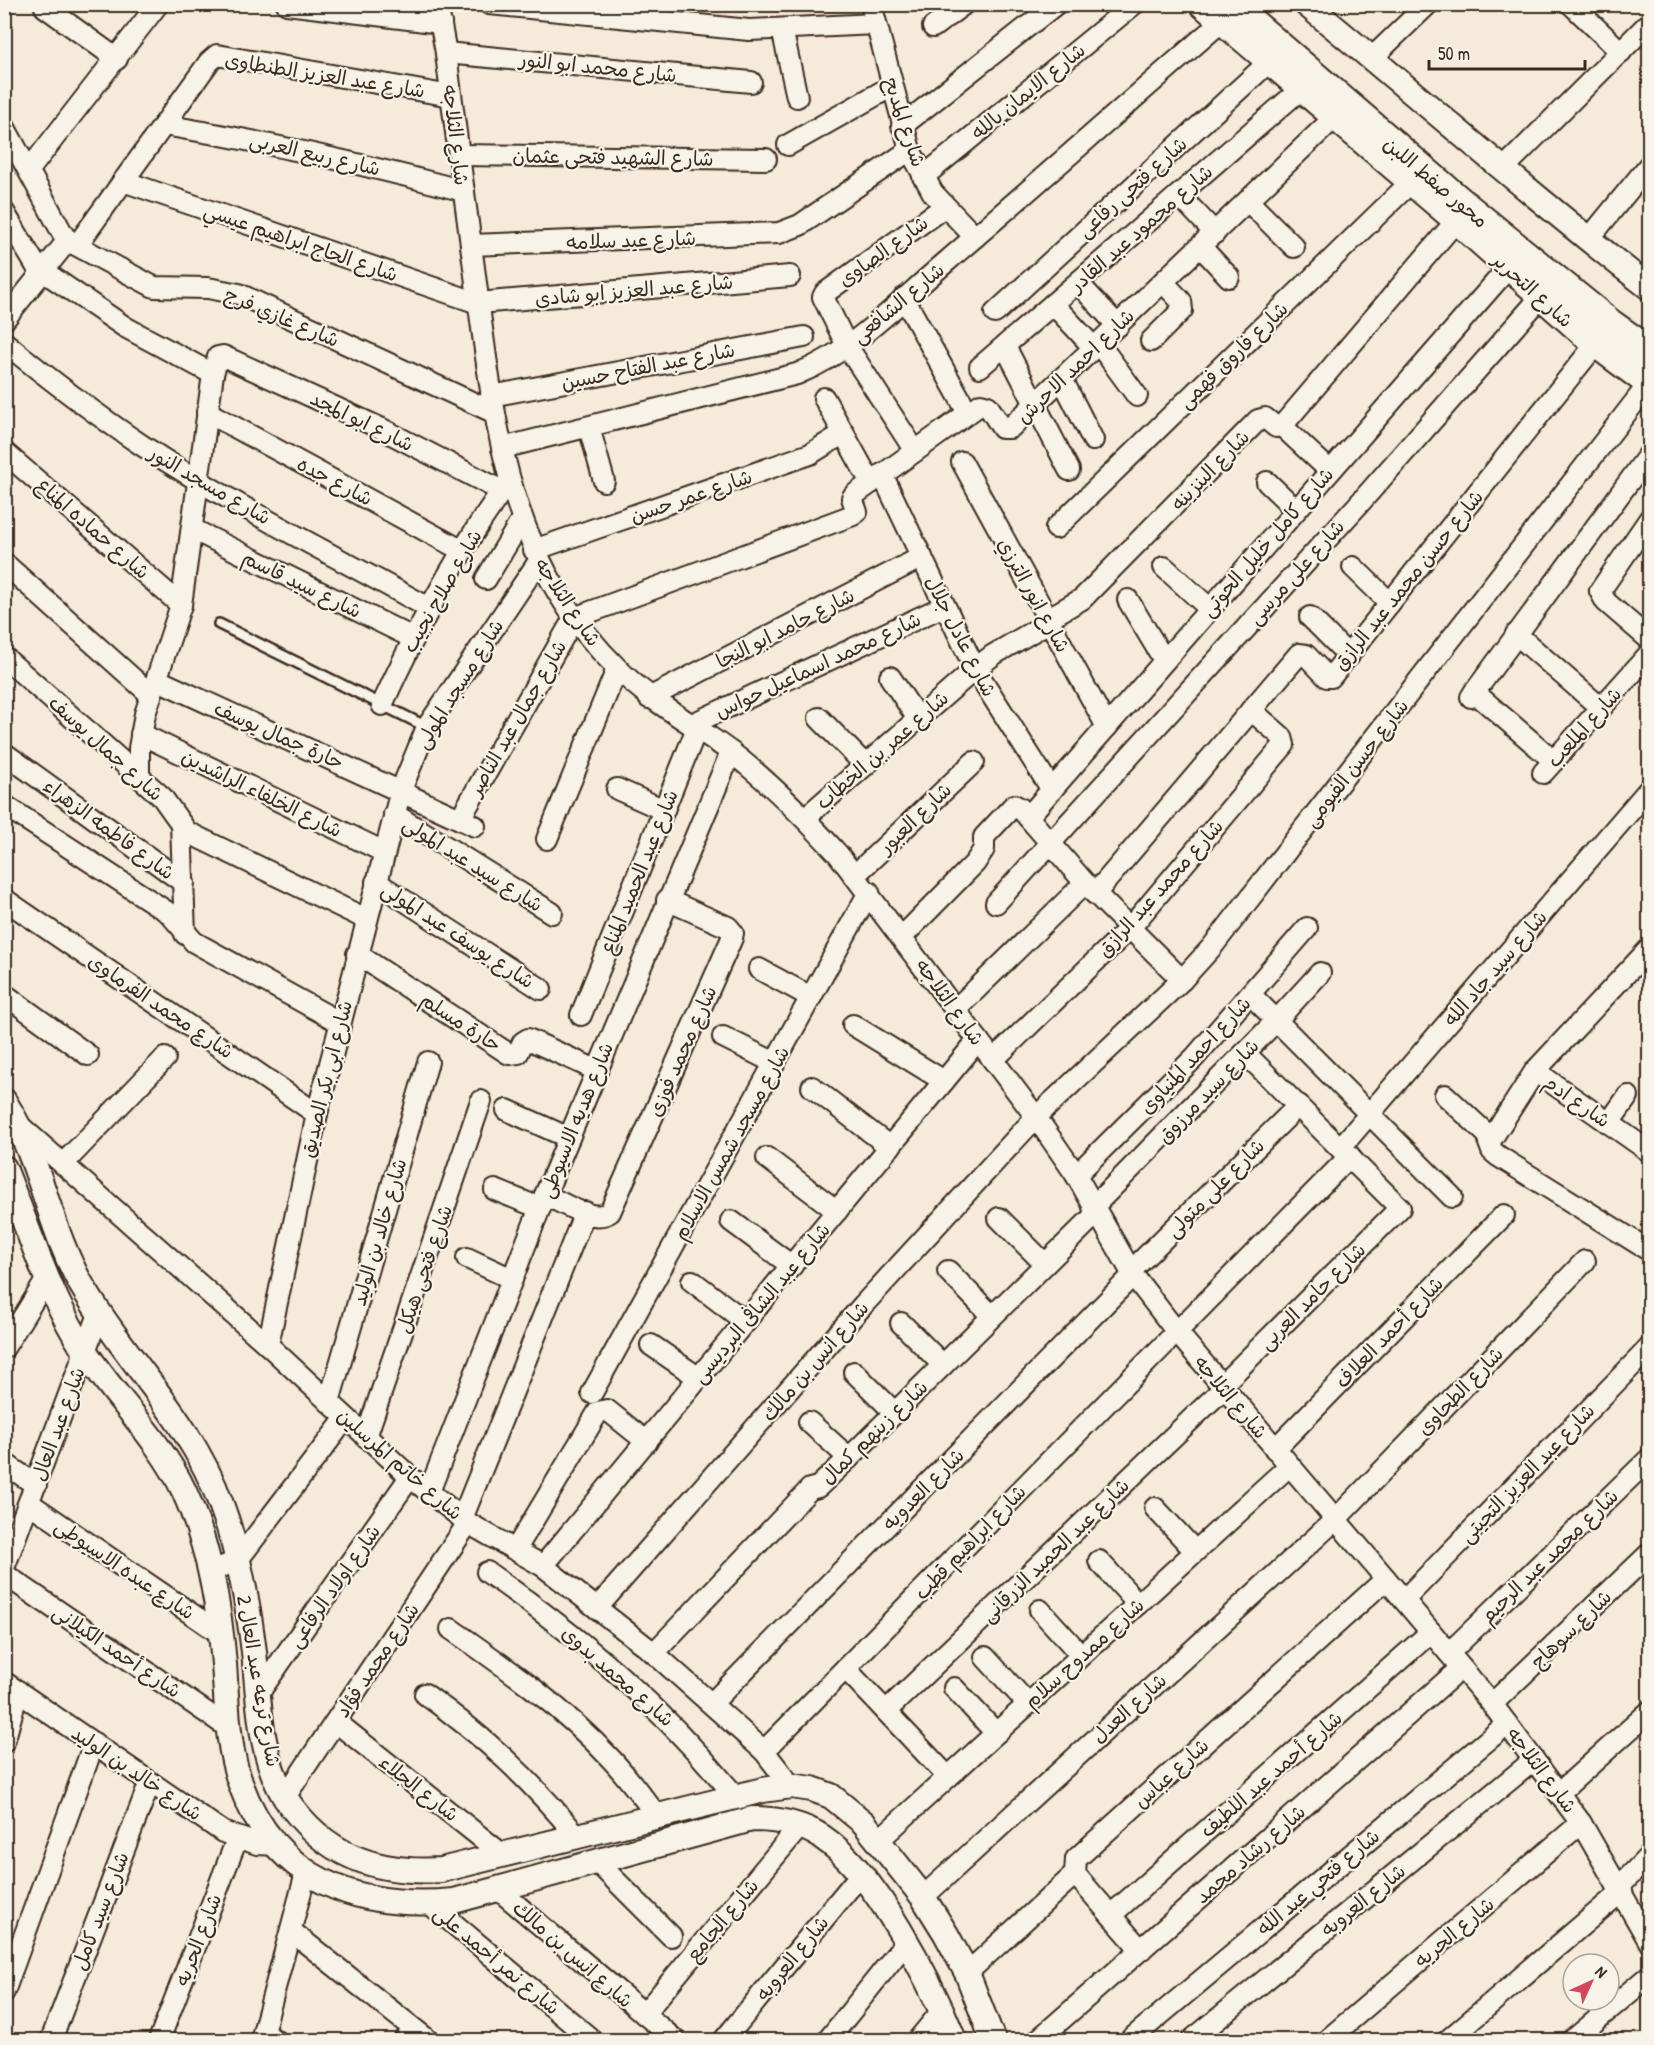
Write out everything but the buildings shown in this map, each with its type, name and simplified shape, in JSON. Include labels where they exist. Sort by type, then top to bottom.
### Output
[{"type":"main road","name":"محور صفط اللبن","points":[[1246,4],[1470,197],[1650,336]]},
{"type":"main road","name":"محور صفط اللبن","points":[[1225,13],[1609,324],[1650,353]]},
{"type":"street","points":[[29,170],[158,4]]},
{"type":"street","points":[[287,4],[439,14]]},
{"type":"street","points":[[489,4],[721,28],[782,29],[876,24]]},
{"type":"street","name":"شارع المدبح","points":[[871,4],[910,150],[923,177],[944,207],[975,237]]},
{"type":"street","points":[[933,27],[964,4]]},
{"type":"street","points":[[902,126],[1056,4]]},
{"type":"street","name":"شارع الايمان بالله","points":[[923,177],[1134,4]]},
{"type":"street","name":"شارع التحرير","points":[[1201,4],[1225,13],[1269,62],[1456,221],[1595,345],[1649,385]]},
{"type":"street","points":[[1372,57],[1428,4]]},
{"type":"street","points":[[1571,4],[1621,52]]},
{"type":"street","points":[[1307,5],[1372,57],[1588,240],[1650,288]]},
{"type":"street","points":[[45,7],[117,59]]},
{"type":"street","name":"شارع الشافعى","points":[[502,448],[797,374],[815,367],[847,346],[975,237],[1225,13]]},
{"type":"street","name":"شارع الثلاجه","points":[[439,14],[446,52],[492,404],[502,448],[506,486],[536,556],[574,618],[617,669],[649,698],[695,726],[731,752],[805,818],[869,892],[1036,1117],[1076,1175],[1132,1273],[1176,1331],[1492,1704],[1559,1793],[1581,1823],[1650,1943]]},
{"type":"street","points":[[1503,168],[1650,22]]},
{"type":"street","points":[[782,29],[797,97]]},
{"type":"street","name":"شارع محمد ابو النور","points":[[446,52],[751,82]]},
{"type":"street","name":"شارع عبد العزيز الطنطاوى","points":[[6,315],[42,272],[73,242],[123,181],[209,62],[222,55],[451,96]]},
{"type":"street","name":"شارع فتحى رفاعى","points":[[995,313],[1269,62]]},
{"type":"street","points":[[788,146],[892,87]]},
{"type":"street","name":"شارع محمود عبد القادر","points":[[980,367],[1301,89]]},
{"type":"street","name":"شارع احمد الاحرش","points":[[968,413],[981,404],[986,404],[1000,426],[1005,429],[1035,405],[1334,118]]},
{"type":"street","name":"شارع ربيع العربى","points":[[164,125],[276,144],[365,164],[464,191]]},
{"type":"street","points":[[4,126],[73,242]]},
{"type":"street","name":"شارع عيد سلامه","points":[[471,245],[768,235],[790,230],[910,150]]},
{"type":"street","name":"شارع الشهيد فتحى عثمان","points":[[459,155],[766,159]]},
{"type":"street","points":[[1588,240],[1650,164]]},
{"type":"street","name":"شارع الحاج ابراهيم عيسي","points":[[123,181],[478,303]]},
{"type":"street","name":"شارع فاروق فهمى","points":[[1056,528],[1411,183]]},
{"type":"street","points":[[1179,195],[1215,233]]},
{"type":"street","points":[[1248,201],[1293,247]]},
{"type":"street","name":"شارع الصاوى","points":[[847,346],[823,297],[828,291],[944,207]]},
{"type":"street","points":[[4,212],[42,272]]},
{"type":"street","points":[[1329,470],[1282,426],[1456,221]]},
{"type":"street","name":"شارع غازي فرج","points":[[73,242],[154,287],[208,288],[239,294],[492,404]]},
{"type":"street","points":[[1201,247],[1229,277]]},
{"type":"street","name":"شارع كامل خليل الحوتى","points":[[1028,817],[1508,268]]},
{"type":"street","name":"شارع ابو المجد","points":[[42,272],[125,327],[216,365],[380,428],[506,486]]},
{"type":"street","name":"شارع عبد العزيز ابو شادى","points":[[478,303],[790,276]]},
{"type":"street","points":[[1151,341],[1182,310],[1181,301],[1163,282]]},
{"type":"street","points":[[1078,283],[1118,326]]},
{"type":"street","points":[[574,618],[853,515],[856,509],[852,496],[968,413],[904,298]]},
{"type":"street","name":"شارع على مرسى","points":[[996,903],[1358,505],[1540,298]]},
{"type":"street","points":[[1053,304],[1096,346],[1137,396]]},
{"type":"street","name":"شارع عبد الفتاح حسين","points":[[492,404],[804,337]]},
{"type":"street","name":"شارع مسجد النور","points":[[4,342],[93,411],[198,480],[429,608]]},
{"type":"street","name":"شارع حسن محمد عبد الرازق","points":[[956,1010],[1090,889],[1299,654],[1306,655],[1328,677],[1349,656],[1595,345]]},
{"type":"street","points":[[847,346],[915,452]]},
{"type":"street","points":[[1005,346],[1069,470]]},
{"type":"street","points":[[139,776],[141,734],[181,605],[207,412],[216,365]]},
{"type":"street","points":[[1062,379],[1093,440]]},
{"type":"street","name":"شارع حسن الفيومى","points":[[1036,1117],[1182,980],[1257,892],[1649,385]]},
{"type":"street","name":"شارع عادل جلال","points":[[824,398],[844,433],[877,478],[922,557],[975,669],[1052,790]]},
{"type":"street","name":"شارع جده","points":[[207,412],[463,551]]},
{"type":"street","name":"شارع البنزينه","points":[[1048,621],[1082,599],[1258,420],[1265,418],[1276,427],[1282,426]]},
{"type":"street","points":[[589,427],[604,481]]},
{"type":"street","name":"شارع عمر حسن","points":[[536,556],[810,454],[844,433]]},
{"type":"street","name":"شارع حماده المناع","points":[[4,452],[181,605]]},
{"type":"street","points":[[1601,708],[1516,634],[1650,453]]},
{"type":"street","name":"شارع انور الترزي","points":[[962,462],[1107,728]]},
{"type":"street","points":[[1267,482],[1295,509]]},
{"type":"street","name":"شارع صلاح نجيب","points":[[382,705],[429,608],[506,486]]},
{"type":"street","points":[[1650,518],[1600,591],[1606,602],[1650,640]]},
{"type":"street","points":[[486,579],[521,521]]},
{"type":"street","name":"شارع سيد قاسم","points":[[192,529],[413,638]]},
{"type":"street","name":"شارع مسجد المولى","points":[[394,814],[401,790],[427,727],[536,556]]},
{"type":"street","name":"شارع حامد ابو النجا","points":[[649,698],[922,557]]},
{"type":"street","name":"حارة جمال يوسف","points":[[4,563],[154,688],[401,790],[467,822]]},
{"type":"street","points":[[1164,567],[1209,608]]},
{"type":"street","points":[[1353,567],[1390,603]]},
{"type":"street","points":[[1128,600],[1164,660]]},
{"type":"street","name":"شارع محمد اسماعيل حواس","points":[[695,726],[944,606]]},
{"type":"street","points":[[1310,617],[1349,656]]},
{"type":"street","name":"شارع جمال عبد الناصر","points":[[467,822],[574,618]]},
{"type":"street","name":"شارع عمر بن الخطاب","points":[[805,818],[975,669],[993,655],[1048,621]]},
{"type":"street","name":"شارع الملعب","points":[[1516,634],[1473,695],[1549,767],[1650,653]]},
{"type":"street","name":"شارع جمال يوسف","points":[[4,657],[162,797],[181,824],[192,835],[366,919]]},
{"type":"street","points":[[547,839],[617,669]]},
{"type":"street","points":[[890,677],[918,719]]},
{"type":"street","name":"شارع محمد عبد الرازق","points":[[993,1060],[1130,928],[1284,746],[1282,737],[1251,710]]},
{"type":"street","points":[[819,718],[866,765]]},
{"type":"street","name":"شارع عبد الحميد المناع","points":[[581,1016],[664,810],[695,726]]},
{"type":"street","name":"شارع الخلفاء الراشدين","points":[[141,734],[384,852]]},
{"type":"street","name":"شارع هديه الاسيوطى","points":[[429,1492],[542,1202],[731,752]]},
{"type":"street","name":"شارع فاطمه الزهراء","points":[[4,753],[184,883]]},
{"type":"street","name":"شارع العبور","points":[[855,875],[974,762]]},
{"type":"street","name":"شارع سيد جاد الله","points":[[1176,1331],[1345,1152],[1369,1114],[1650,788]]},
{"type":"street","points":[[617,789],[664,810]]},
{"type":"street","points":[[4,805],[169,913],[184,934],[194,942],[339,1022]]},
{"type":"street","points":[[902,937],[975,863],[984,849],[984,837],[1010,806],[1017,805],[1090,889],[1182,980]]},
{"type":"street","name":"شارع ابى بكر الصديق","points":[[268,1345],[317,1114],[394,814]]},
{"type":"street","name":"شارع سيد عبد المولى","points":[[394,814],[552,914]]},
{"type":"street","points":[[181,824],[184,934]]},
{"type":"street","name":"شارع يوسف عبد المولى","points":[[376,882],[541,989]]},
{"type":"street","name":"شارع مسجد شمس الاسلام","points":[[592,1393],[869,892]]},
{"type":"street","name":"شارع محمد الفرماوى","points":[[4,899],[317,1114]]},
{"type":"street","name":"شارع محمد فوزى","points":[[495,1190],[600,1217],[610,1212],[733,933],[728,927],[667,900]]},
{"type":"street","name":"شارع احمد المنياوى","points":[[1076,1175],[1186,1066],[1251,995],[1307,928]]},
{"type":"street","points":[[1650,948],[1534,1071],[1491,1138],[1490,1148],[1498,1156],[1650,1251]]},
{"type":"street","name":"حارة مسلم","points":[[357,954],[509,1054],[518,1053],[523,1042],[528,1039],[596,1070]]},
{"type":"street","points":[[759,969],[812,997]]},
{"type":"street","name":"شارع سيد مرزوق","points":[[1095,1210],[1320,973]]},
{"type":"street","points":[[4,994],[88,1055]]},
{"type":"street","points":[[1251,995],[1452,1197]]},
{"type":"street","points":[[853,1025],[945,1081]]},
{"type":"street","points":[[723,1037],[775,1063]]},
{"type":"street","name":"شارع عبد الشافى البرديسى","points":[[543,1566],[978,1040]]},
{"type":"street","points":[[1245,1053],[1345,1152]]},
{"type":"street","points":[[63,1164],[165,1058]]},
{"type":"street","name":"شارع خالد بن الوليد","points":[[329,1402],[428,1062]]},
{"type":"street","name":"شارع ادم","points":[[1534,1071],[1650,1152]]},
{"type":"street","points":[[812,1087],[890,1147]]},
{"type":"street","points":[[1445,1095],[1491,1138]]},
{"type":"street","points":[[1609,1123],[1628,1096]]},
{"type":"street","name":"شارع ترعه عبد العال 2","points":[[4,1101],[20,1125],[60,1239],[80,1282],[99,1314],[169,1407],[199,1454],[221,1504],[237,1561],[250,1628],[264,1739],[280,1788],[304,1821],[326,1842],[352,1857],[381,1868],[411,1872],[441,1870],[735,1796],[791,1786],[831,1796],[872,1831],[923,1897],[967,1973],[993,2040]]},
{"type":"street","name":"شارع فتحى هيكل","points":[[366,1437],[482,1101]]},
{"type":"street","name":"شارع على متولى","points":[[1132,1273],[1299,1105]]},
{"type":"street","points":[[507,1110],[569,1138]]},
{"type":"street","name":"شارع انس بن مالك","points":[[597,1608],[864,1304],[1036,1117]]},
{"type":"street","name":"شارع خاتم المرسلين","points":[[20,1125],[268,1345],[410,1477],[465,1521],[543,1566],[654,1653],[713,1702],[764,1751],[791,1786]]},
{"type":"street","name":"شارع حامد العربى","points":[[1222,1388],[1398,1211],[1398,1204],[1345,1152]]},
{"type":"street","points":[[767,1158],[837,1210]]},
{"type":"street","name":"شارع ترعه عبد العال 2","points":[[4,1168],[10,1208],[48,1277],[85,1352],[170,1464],[197,1521],[211,1571],[221,1634],[229,1728],[240,1785],[277,1845],[306,1873],[333,1888],[364,1898],[429,1903],[454,1901],[752,1819],[776,1819],[800,1826],[837,1848],[860,1875],[907,1941],[954,2040]]},
{"type":"street","name":"شارع زينهم كمال","points":[[654,1653],[810,1489],[818,1487],[895,1413],[1045,1264],[1095,1210]]},
{"type":"street","points":[[465,1521],[585,1212]]},
{"type":"street","name":"شارع أحمد العلاف","points":[[1275,1449],[1503,1215]]},
{"type":"street","points":[[999,1218],[1045,1264]]},
{"type":"street","points":[[731,1221],[792,1266]]},
{"type":"street","points":[[467,1258],[512,1279]]},
{"type":"street","name":"شارع الطحاوى","points":[[1335,1520],[1585,1261]]},
{"type":"street","points":[[948,1271],[992,1316]]},
{"type":"street","name":"شارع العدويه","points":[[713,1702],[1132,1273]]},
{"type":"street","points":[[4,1348],[48,1277]]},
{"type":"street","points":[[692,1281],[746,1322]]},
{"type":"street","name":"شارع عبد العال","points":[[6,1558],[99,1314]]},
{"type":"street","points":[[901,1323],[943,1365]]},
{"type":"street","name":"شارع ابراهيم قطب","points":[[764,1751],[1176,1331]]},
{"type":"street","points":[[651,1346],[699,1378]]},
{"type":"street","name":"شارع عبد العزيز التحيتى","points":[[1404,1600],[1650,1347]]},
{"type":"street","points":[[854,1371],[895,1413]]},
{"type":"street","name":"شارع عبد الحميد الزرقانى","points":[[886,1711],[1222,1388]]},
{"type":"street","points":[[516,1549],[598,1412],[607,1410],[647,1442]]},
{"type":"street","points":[[211,1571],[237,1561],[346,1418]]},
{"type":"street","points":[[809,1422],[849,1458]]},
{"type":"street","name":"شارع محمد عبد الرحيم","points":[[1455,1661],[1650,1458]]},
{"type":"street","name":"شارع عبده الاسيوطى","points":[[4,1463],[32,1494],[221,1634]]},
{"type":"street","name":"شارع ممدوح سلام","points":[[872,1831],[948,1777],[1289,1466]]},
{"type":"street","name":"شارع اولاد الرفاعى","points":[[258,1694],[410,1477]]},
{"type":"street","points":[[1155,1508],[1195,1551]]},
{"type":"street","name":"شارع العدل","points":[[923,1897],[1335,1520]]},
{"type":"street","name":"شارع محمد فؤاد","points":[[280,1788],[336,1722],[465,1521]]},
{"type":"street","name":"شارع سوهاج","points":[[1492,1704],[1650,1553]]},
{"type":"street","points":[[1099,1561],[1138,1604]]},
{"type":"street","name":"شارع محمد بدوى","points":[[487,1572],[541,1610],[643,1695],[690,1741],[735,1796]]},
{"type":"street","name":"شارع أحمد الكيلانى","points":[[4,1574],[229,1728]]},
{"type":"street","name":"شارع عباس","points":[[967,1973],[1075,1874],[1076,1859],[1386,1579]]},
{"type":"street","points":[[1040,1610],[1081,1655]]},
{"type":"street","points":[[451,1629],[507,1668],[561,1711],[611,1759],[657,1815]]},
{"type":"street","name":"شارع أحمد عبد اللطيف","points":[[1111,1915],[1431,1632]]},
{"type":"street","points":[[985,1657],[1028,1704]]},
{"type":"street","name":"شارع رشاد محمد","points":[[1038,2040],[1141,1950],[1455,1661]]},
{"type":"street","points":[[846,1669],[948,1777]]},
{"type":"street","points":[[4,1742],[11,1687]]},
{"type":"street","name":"شارع خالد بن الوليد","points":[[11,1687],[237,1839],[277,1845]]},
{"type":"street","points":[[954,1688],[996,1734]]},
{"type":"street","points":[[424,1694],[491,1744],[521,1772],[577,1836]]},
{"type":"street","points":[[1559,1793],[1650,1711]]},
{"type":"street","name":"شارع الجلاء","points":[[336,1722],[503,1854]]},
{"type":"street","name":"شارع فتحي عبد الله","points":[[1130,2040],[1507,1724]]},
{"type":"street","points":[[4,1992],[94,1743]]},
{"type":"street","name":"شارع العروبه","points":[[1192,2040],[1534,1760]]},
{"type":"street","name":"شارع سيد كامل","points":[[51,2040],[150,1782]]},
{"type":"street","points":[[247,1797],[280,1788]]},
{"type":"street","name":"شارع الحريه","points":[[1327,2040],[1581,1823]]},
{"type":"street","name":"شارع الجامع","points":[[644,2014],[800,1826]]},
{"type":"street","points":[[837,1848],[872,1831]]},
{"type":"street","name":"شارع الحريه","points":[[159,2040],[237,1839]]},
{"type":"street","points":[[1448,2040],[1621,1889],[1650,1855]]},
{"type":"street","points":[[597,1862],[671,1936]]},
{"type":"street","points":[[263,2033],[306,1873]]},
{"type":"street","points":[[1075,1874],[1141,1950]]},
{"type":"street","name":"شارع العروبه","points":[[724,2040],[860,1875]]},
{"type":"street","name":"شارع انس بن مالك","points":[[499,1890],[675,2040]]},
{"type":"street","name":"شارع نمر أحمد على","points":[[429,1903],[592,2040]]},
{"type":"street","points":[[291,1931],[404,2033],[428,2040]]},
{"type":"street","points":[[828,2040],[907,1941]]},
{"type":"street","points":[[1573,2040],[1650,1975]]},
{"type":"street","points":[[918,2040],[942,2011]]},
{"type":"lane","points":[[219,624],[427,727]]},
{"type":"lane","points":[[263,2033],[283,2040]]}]
